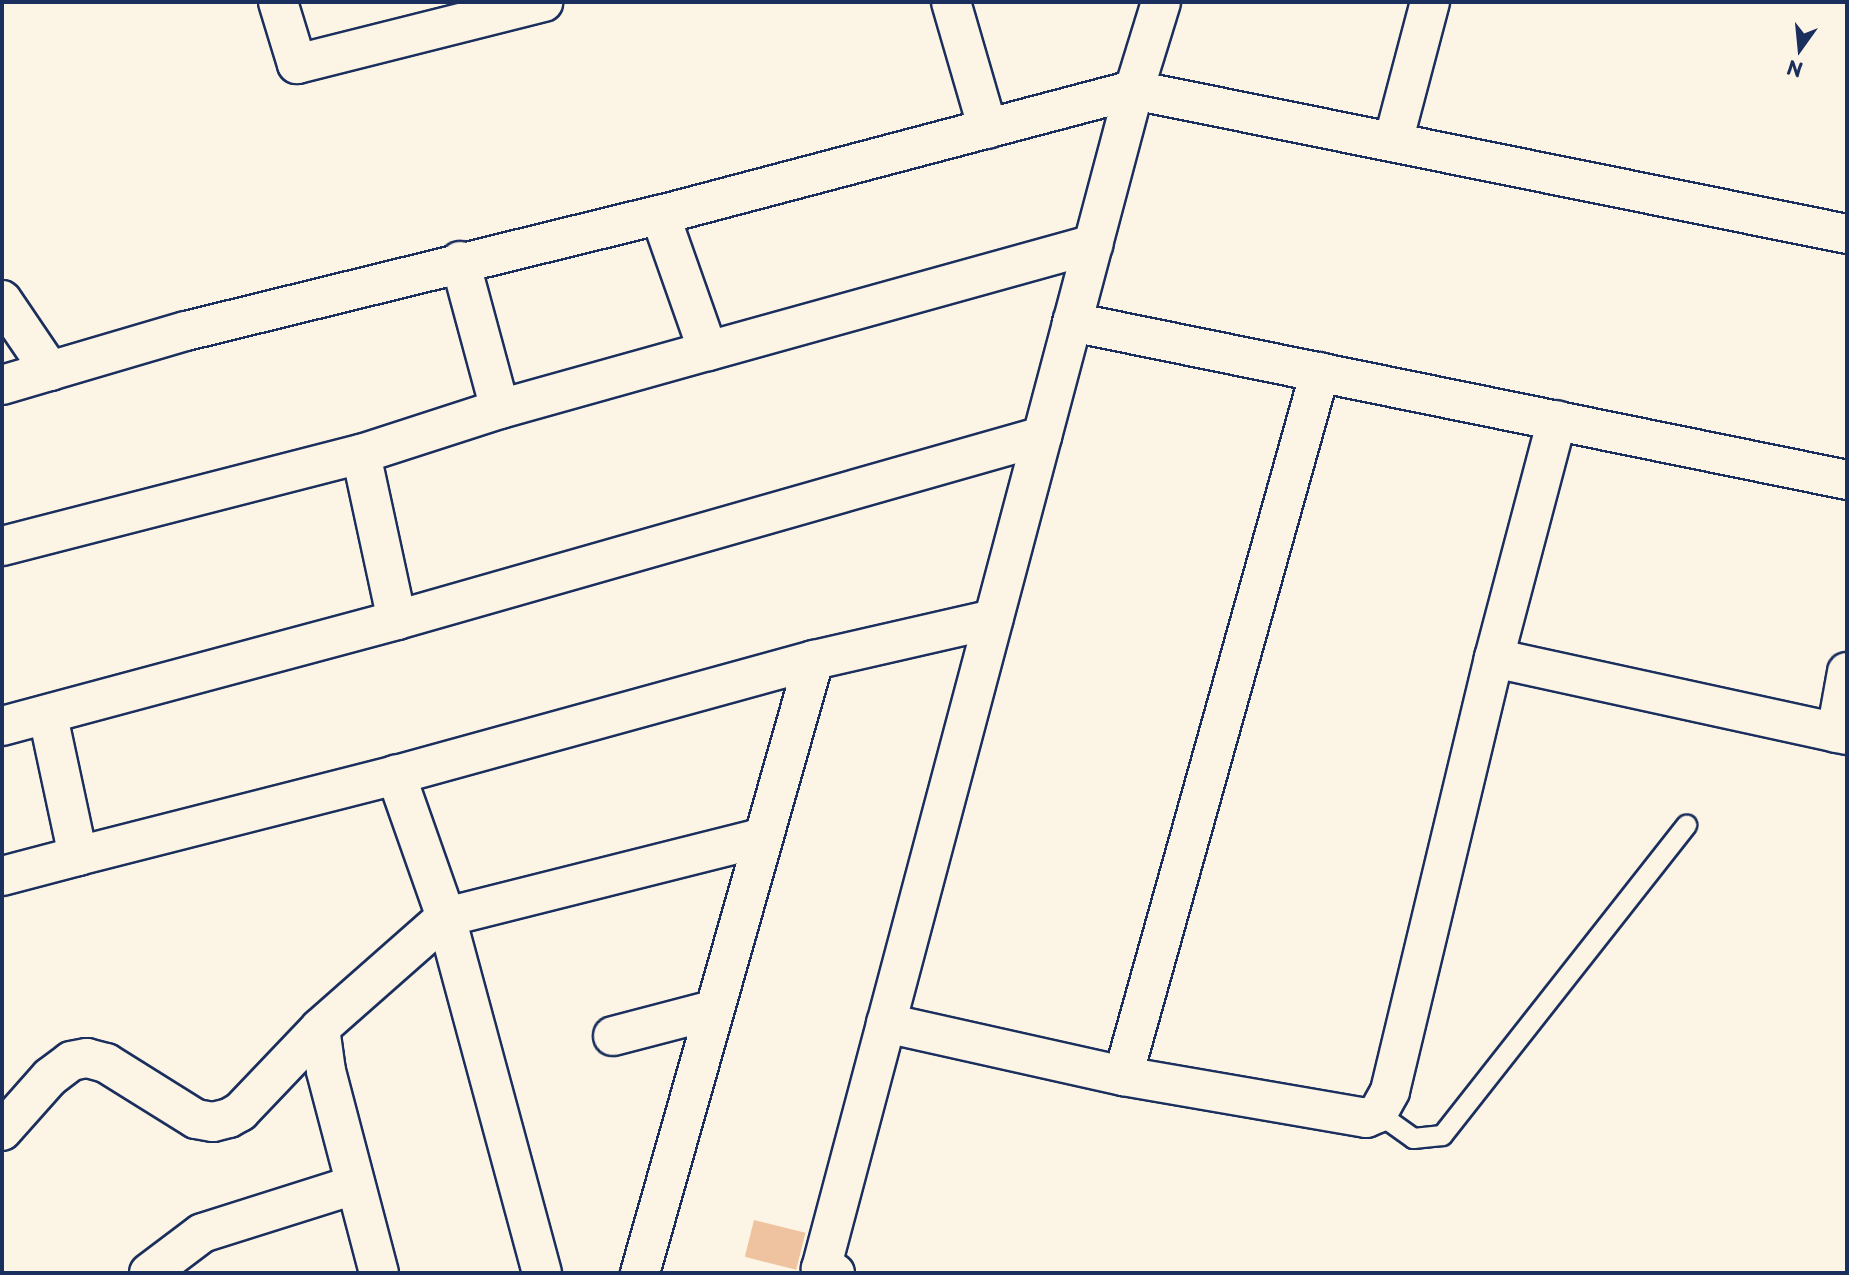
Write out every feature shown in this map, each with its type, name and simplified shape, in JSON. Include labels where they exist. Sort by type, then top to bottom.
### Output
[{"type":"street","points":[[278,2],[297,64],[543,2]]},
{"type":"street","points":[[951,2],[988,129]]},
{"type":"street","points":[[835,1273],[821,1269],[1134,90],[1161,2]]},
{"type":"street","points":[[1393,142],[1430,2]]},
{"type":"street","points":[[2,385],[186,331],[460,261],[660,215],[1134,90],[1847,234]]},
{"type":"street","points":[[660,215],[708,351]]},
{"type":"street","points":[[2,546],[361,454],[500,409],[1093,244]]},
{"type":"street","points":[[460,261],[500,409]]},
{"type":"street","points":[[2,300],[50,371]]},
{"type":"street","points":[[1072,322],[1847,480]]},
{"type":"street","points":[[1123,1076],[1320,372]]},
{"type":"street","points":[[886,1023],[1123,1076],[1354,1118],[1378,1113],[1390,1091],[1494,658],[1557,420]]},
{"type":"street","points":[[2,726],[48,716],[397,620],[1042,436]]},
{"type":"street","points":[[361,454],[397,620]]},
{"type":"street","points":[[2,876],[396,775],[814,660],[993,619]]},
{"type":"street","points":[[1494,658],[1841,734],[1847,672]]},
{"type":"street","points":[[640,1273],[761,838],[814,660]]},
{"type":"street","points":[[48,716],[78,856]]},
{"type":"street","points":[[396,775],[446,917],[542,1273]]},
{"type":"street","points":[[2,1131],[50,1077],[71,1061],[87,1058],[106,1063],[196,1119],[213,1122],[229,1118],[240,1112],[320,1028],[446,917],[761,838]]},
{"type":"street","points":[[613,1035],[713,1010]]},
{"type":"street","points":[[320,1028],[354,1185],[379,1273]]},
{"type":"street","points":[[165,1261],[202,1233],[354,1185]]},
{"type":"lane","points":[[1378,1113],[1413,1138],[1442,1135],[1686,825]]},
{"type":"building","points":[[754,1220],[805,1233],[796,1270],[745,1257]]}]
